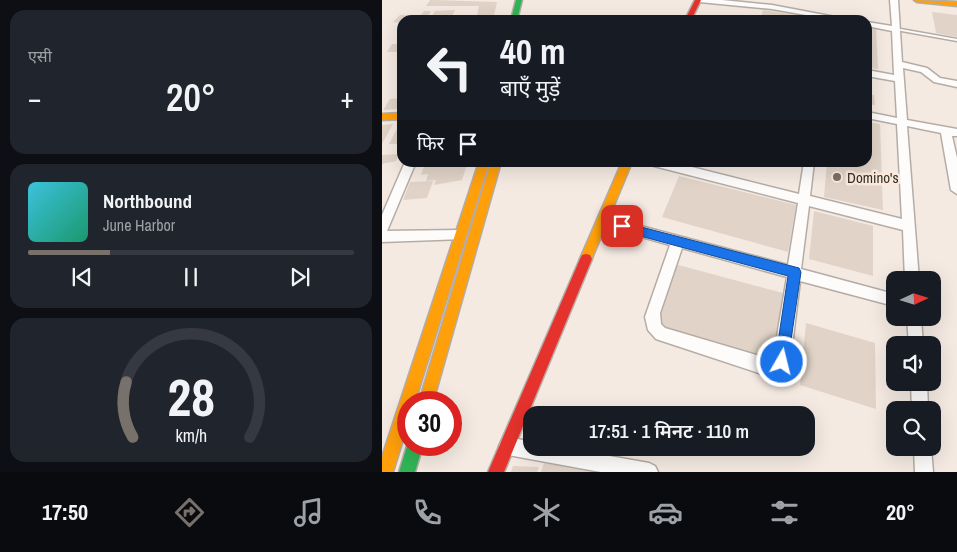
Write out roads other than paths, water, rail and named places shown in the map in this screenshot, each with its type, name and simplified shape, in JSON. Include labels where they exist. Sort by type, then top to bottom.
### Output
[{"type":"main road","points":[[515,15],[519,0]]},
{"type":"main road","points":[[526,15],[529,0]]},
{"type":"main road","points":[[691,15],[699,0]]},
{"type":"main road","points":[[917,0],[956,4]]},
{"type":"main road","points":[[382,117],[397,116]]},
{"type":"main road","points":[[386,472],[482,167]]},
{"type":"main road","points":[[429,391],[495,167]]},
{"type":"main road","points":[[496,472],[625,167]]},
{"type":"main road","points":[[407,472],[412,456]]},
{"type":"street","points":[[699,0],[772,7],[818,15]]},
{"type":"street","points":[[894,0],[912,271]]},
{"type":"street","points":[[872,25],[896,29]]},
{"type":"street","points":[[898,64],[924,70],[937,80],[956,84]]},
{"type":"street","points":[[872,74],[899,79]]},
{"type":"street","points":[[872,116],[951,132],[956,190]]},
{"type":"street","points":[[382,229],[409,167]]},
{"type":"street","points":[[674,167],[909,226]]},
{"type":"street","points":[[678,241],[653,313],[654,329],[661,334],[768,368],[777,368],[782,362],[808,167]]},
{"type":"street","points":[[603,221],[886,298]]},
{"type":"street","points":[[382,238],[460,234]]},
{"type":"street","points":[[508,446],[649,472]]},
{"type":"street","points":[[923,456],[924,472]]},
{"type":"lane","points":[[896,29],[956,40]]},
{"type":"place","name":"Domino's","points":[[837,177]]}]
